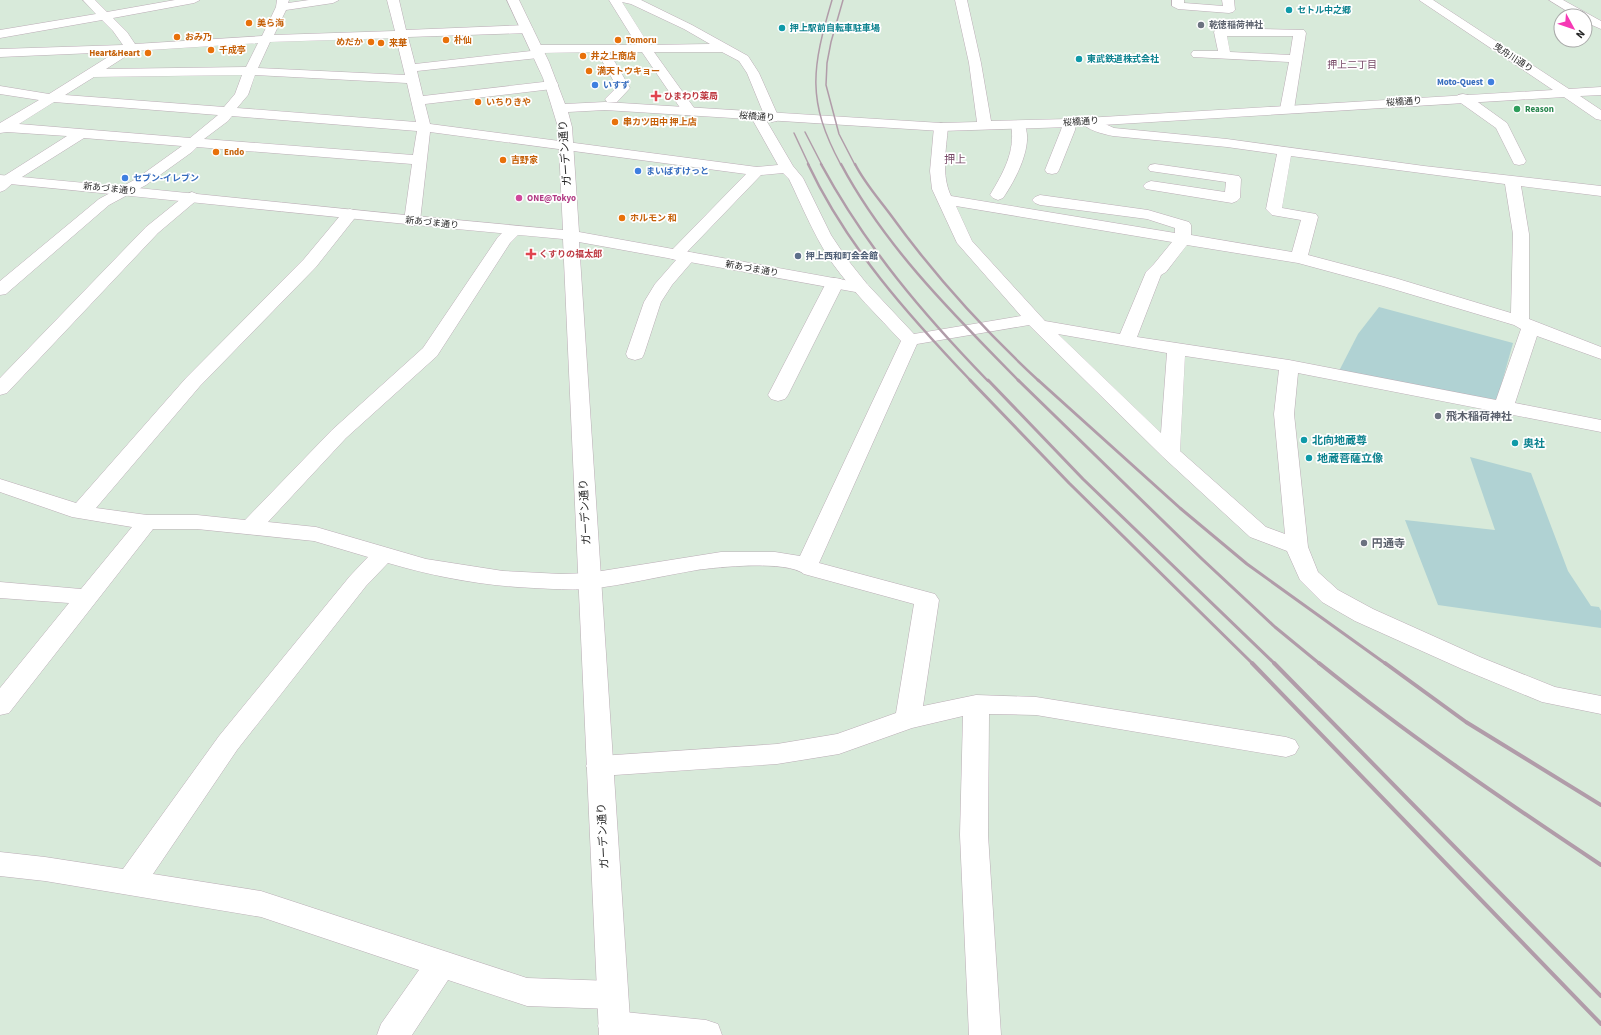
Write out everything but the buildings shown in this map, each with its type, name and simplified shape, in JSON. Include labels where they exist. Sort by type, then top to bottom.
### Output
[{"type":"street","points":[[88,0],[120,31],[128,41],[131,48]]},
{"type":"street","points":[[0,34],[194,0]]},
{"type":"street","points":[[0,290],[104,202],[141,182],[187,149],[200,135],[223,118],[242,95],[250,71],[283,3],[333,0]]},
{"type":"street","points":[[393,0],[424,127],[412,221]]},
{"type":"street","name":"ガーデン通り","points":[[513,0],[552,85],[560,108],[564,127],[614,1030]]},
{"type":"street","points":[[615,0],[645,48],[690,112]]},
{"type":"street","points":[[626,0],[634,1],[688,27],[744,59],[753,73],[765,117],[787,168],[796,178],[823,235],[840,262],[861,288],[910,340]]},
{"type":"street","points":[[961,0],[975,63],[985,126]]},
{"type":"street","points":[[1178,0],[1178,6],[1229,10],[1228,0]]},
{"type":"street","name":"曳舟川通り","points":[[1425,0],[1601,116]]},
{"type":"street","points":[[1556,0],[1569,8]]},
{"type":"street","points":[[0,54],[131,48],[265,38],[527,29]]},
{"type":"street","points":[[1225,55],[1220,32],[1300,34],[1287,109]]},
{"type":"street","points":[[2,128],[131,48]]},
{"type":"street","points":[[90,74],[250,71],[411,73],[537,51],[645,48],[724,48]]},
{"type":"street","points":[[601,49],[624,88],[612,99]]},
{"type":"street","points":[[1197,54],[1296,59]]},
{"type":"street","points":[[417,101],[552,85]]},
{"type":"street","points":[[0,90],[51,98],[424,127],[565,147],[757,171],[787,168]]},
{"type":"street","name":"桜橋通り","points":[[560,108],[605,106],[941,127],[1069,123],[1463,98],[1601,91]]},
{"type":"street","points":[[1463,98],[1502,126],[1519,161]]},
{"type":"street","points":[[1087,121],[1160,153],[1234,179],[1232,198],[1150,186]]},
{"type":"street","points":[[1052,170],[1068,130],[1069,123]]},
{"type":"street","points":[[998,195],[1017,157],[1021,135],[1018,125]]},
{"type":"street","points":[[941,127],[937,170],[943,195],[965,243],[1036,322],[1170,453],[1258,532],[1297,547]]},
{"type":"street","points":[[2,128],[419,160]]},
{"type":"street","points":[[3,182],[82,133]]},
{"type":"street","points":[[1160,153],[1285,151],[1424,170],[1601,191]]},
{"type":"street","points":[[1285,151],[1274,209],[1278,212],[1310,217],[1299,258]]},
{"type":"street","points":[[1148,215],[1150,186],[1160,153]]},
{"type":"street","points":[[636,354],[642,340],[644,324],[650,308],[681,256],[757,171]]},
{"type":"street","points":[[1504,406],[1526,324],[1521,234],[1512,180]]},
{"type":"street","name":"新あづま通り","points":[[3,182],[125,190],[412,221],[570,235],[861,288]]},
{"type":"street","points":[[943,195],[998,195],[1148,215],[1183,225],[1183,239],[1160,268],[1154,272],[1127,340]]},
{"type":"street","points":[[943,195],[1183,239],[1299,258],[1372,277],[1526,324],[1601,353]]},
{"type":"street","points":[[0,389],[152,230],[192,197]]},
{"type":"street","points":[[80,512],[193,382],[310,263],[350,214]]},
{"type":"street","points":[[250,528],[339,434],[430,352],[504,240],[514,231]]},
{"type":"street","points":[[778,395],[835,283]]},
{"type":"street","points":[[910,340],[1036,322],[1127,340],[1289,366],[1504,406],[1601,426]]},
{"type":"street","points":[[807,565],[896,374],[910,340]]},
{"type":"street","points":[[1170,453],[1176,348]]},
{"type":"street","points":[[1289,366],[1284,414],[1297,547],[1308,576],[1330,596],[1364,615],[1471,663],[1551,695],[1601,705]]},
{"type":"street","points":[[0,484],[80,512],[147,522],[197,522],[316,534],[424,566],[453,572],[503,579],[561,582],[589,581],[721,559],[775,559],[807,565],[812,569],[927,600],[908,719]]},
{"type":"street","points":[[0,706],[147,522]]},
{"type":"street","points":[[130,883],[228,743],[305,646],[358,582],[384,554]]},
{"type":"street","points":[[0,590],[87,597]]},
{"type":"street","points":[[976,704],[974,835],[985,1035]]},
{"type":"street","points":[[600,766],[777,754],[839,744],[908,719],[976,704],[1036,706],[1286,747]]},
{"type":"street","points":[[0,864],[45,869],[261,904],[527,992],[612,994]]},
{"type":"street","points":[[393,1035],[441,963]]},
{"type":"street","points":[[614,1030],[706,1035]]},
{"type":"shaded area","points":[[1379,307],[1513,343],[1497,400],[1339,371],[1358,334]]},
{"type":"shaded area","points":[[1470,457],[1531,473],[1568,571],[1591,606],[1599,607],[1601,611],[1601,628],[1438,605],[1405,520],[1495,530]]},
{"type":"railway","points":[[832,0],[820,45],[816,84],[817,102],[822,121],[841,165]]},
{"type":"railway","points":[[843,0],[831,42],[827,63],[826,85],[839,134],[855,165]]},
{"type":"railway","points":[[805,132],[822,165]]},
{"type":"railway","points":[[794,133],[809,165]]},
{"type":"railway","points":[[808,164],[841,224],[860,252],[902,306],[971,381]]},
{"type":"railway","points":[[821,164],[838,194],[876,251],[918,305],[988,381]]},
{"type":"railway","points":[[841,164],[878,224],[922,279],[1018,380]]},
{"type":"railway","points":[[855,164],[871,190],[924,259],[979,322],[1039,381]]},
{"type":"railway","points":[[970,380],[1069,483],[1252,663]]},
{"type":"railway","points":[[988,380],[1083,479],[1275,664]]},
{"type":"railway","points":[[1018,380],[1202,559],[1275,627],[1320,664]]},
{"type":"railway","points":[[1038,380],[1180,508],[1247,564],[1386,664]]},
{"type":"railway","points":[[1252,663],[1601,1024]]},
{"type":"railway","points":[[1319,663],[1422,742],[1601,865]]},
{"type":"railway","points":[[1385,663],[1466,722],[1601,805]]},
{"type":"railway","points":[[1275,664],[1601,996]]},
{"type":"place","name":"セトル中之郷","points":[[1289,10]]},
{"type":"place","name":"美ら海","points":[[249,23]]},
{"type":"place","name":"乾徳稲荷神社","points":[[1201,25]]},
{"type":"place","name":"押上駅前自転車駐車場","points":[[782,28]]},
{"type":"place","name":"おみ乃","points":[[177,37]]},
{"type":"place","name":"朴仙","points":[[446,40]]},
{"type":"place","name":"Tomoru","points":[[618,40]]},
{"type":"place","name":"めだか","points":[[371,42]]},
{"type":"place","name":"来華","points":[[381,43]]},
{"type":"place","name":"千成亭","points":[[211,50]]},
{"type":"place","name":"Heart&Heart","points":[[148,53]]},
{"type":"place","name":"井之上商店","points":[[583,56]]},
{"type":"place","name":"東武鉄道株式会社","points":[[1079,59]]},
{"type":"place","name":"満天トウキョー","points":[[589,71]]},
{"type":"place","name":"Moto-Quest","points":[[1491,82]]},
{"type":"place","name":"いすず","points":[[595,85]]},
{"type":"place","name":"ひまわり薬局","points":[[656,96]]},
{"type":"place","name":"いちりきや","points":[[478,102]]},
{"type":"place","name":"Reason","points":[[1517,109]]},
{"type":"place","name":"串カツ田中 押上店","points":[[615,122]]},
{"type":"place","name":"Endo","points":[[216,152]]},
{"type":"place","name":"吉野家","points":[[503,160]]},
{"type":"place","name":"まいばすけっと","points":[[638,171]]},
{"type":"place","name":"セブン-イレブン","points":[[125,178]]},
{"type":"place","name":"ONE@Tokyo","points":[[519,198]]},
{"type":"place","name":"ホルモン 和","points":[[622,218]]},
{"type":"place","name":"くすりの福太郎","points":[[531,254]]},
{"type":"place","name":"押上西和町会会館","points":[[798,256]]},
{"type":"place","name":"飛木稲荷神社","points":[[1438,416]]},
{"type":"place","name":"北向地蔵尊","points":[[1304,440]]},
{"type":"place","name":"奥社","points":[[1515,443]]},
{"type":"place","name":"地蔵菩薩立像","points":[[1309,458]]},
{"type":"place","name":"円通寺","points":[[1364,543]]},
{"type":"district","name":"押上二丁目","points":[[1352,65]]},
{"type":"district","name":"押上","points":[[955,159]]}]
